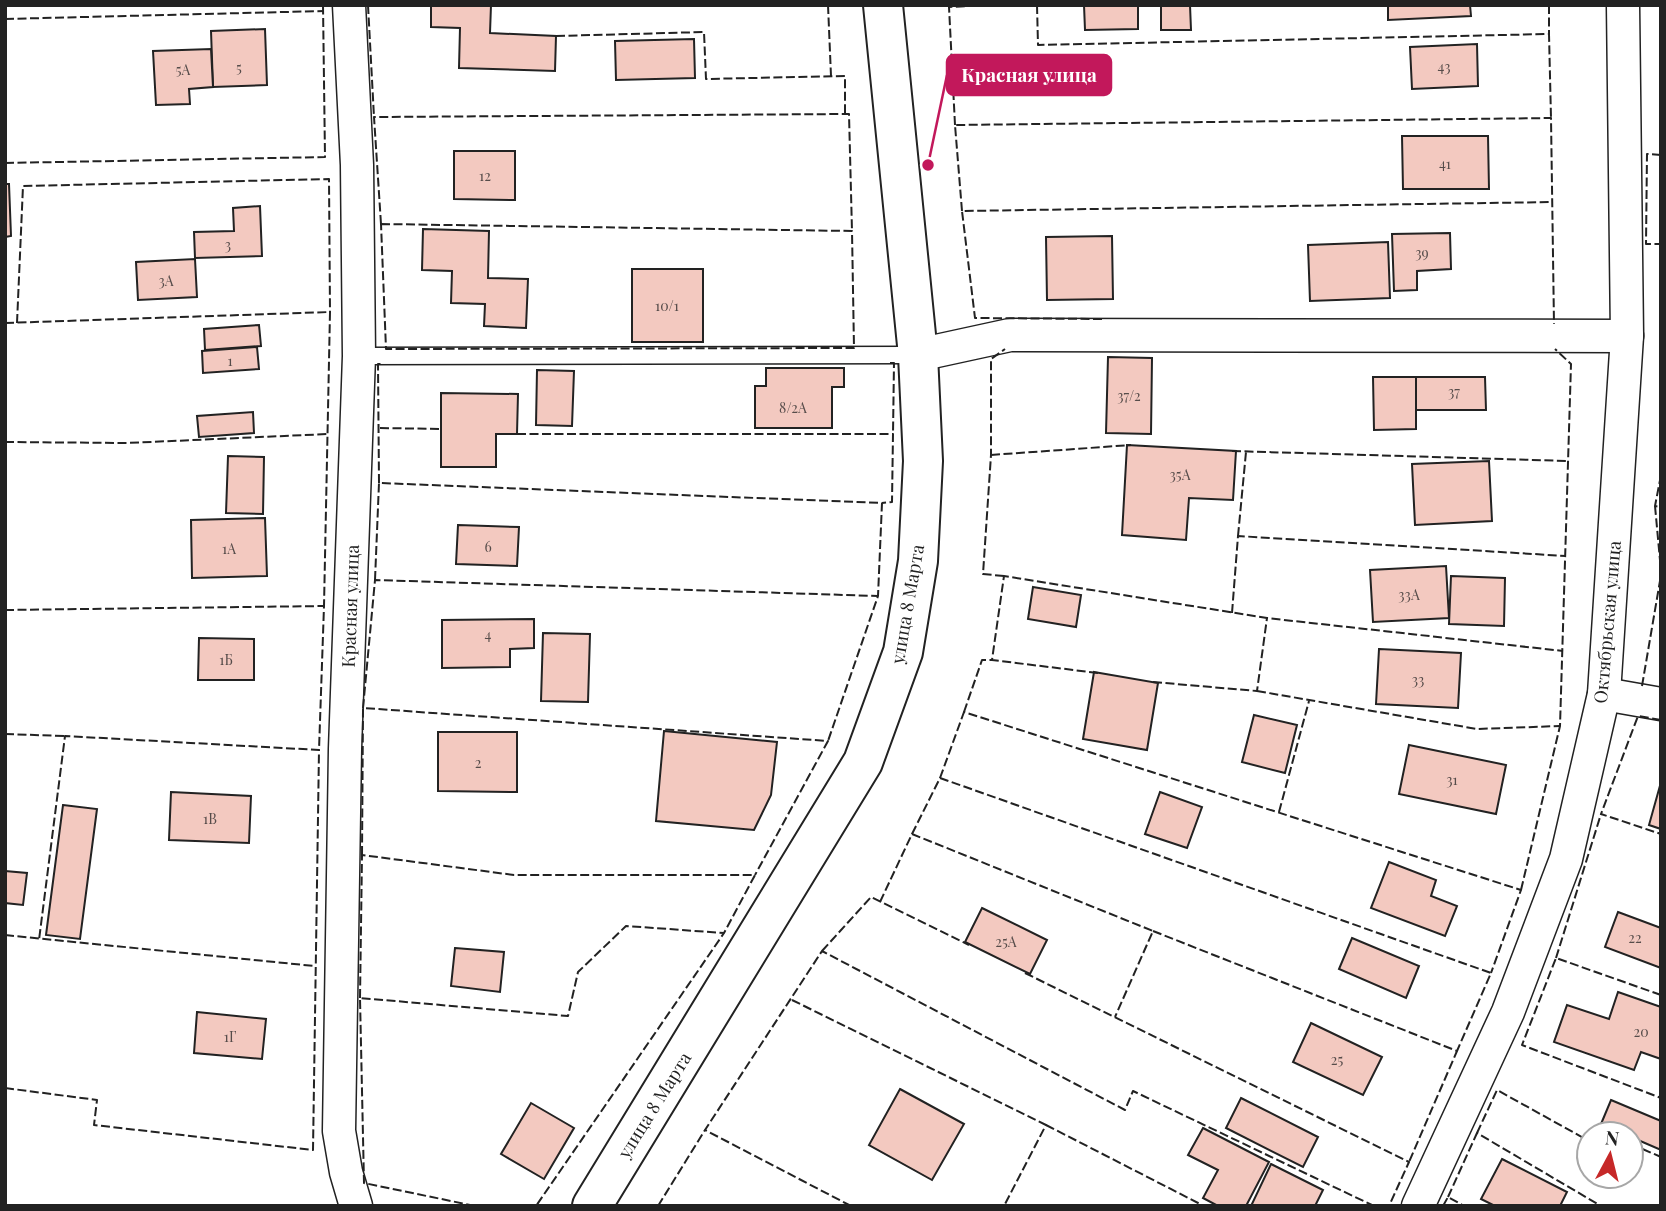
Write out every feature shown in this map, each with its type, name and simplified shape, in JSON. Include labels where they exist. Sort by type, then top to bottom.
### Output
[{"type":"main road","name":"улица 8 Марта","points":[[592,1206],[863,762],[903,652],[918,561],[923,461],[918,355],[883,5]]},
{"type":"street","name":"Красная улица","points":[[349,5],[357,164],[359,356],[345,749],[339,1131],[346,1172],[356,1206]]},
{"type":"street","name":"Октябрьская улица","points":[[1418,1206],[1508,1012],[1566,859],[1604,694],[1627,336],[1623,5]]},
{"type":"street","points":[[918,355],[1010,335],[1627,336]]},
{"type":"street","points":[[1604,694],[1661,704]]},
{"type":"lane","points":[[359,356],[918,355]]},
{"type":"building","points":[[431,5],[491,5],[490,33],[556,36],[555,71],[459,68],[460,28],[431,27]]},
{"type":"building","points":[[1084,5],[1138,5],[1138,29],[1085,30]]},
{"type":"building","points":[[1161,5],[1190,5],[1191,30],[1161,30]]},
{"type":"building","points":[[1388,5],[1470,5],[1471,16],[1388,20]]},
{"type":"building","points":[[265,29],[267,85],[213,87],[211,31]]},
{"type":"building","points":[[694,39],[695,78],[616,80],[615,41]]},
{"type":"building","points":[[1477,44],[1478,86],[1412,89],[1410,47]]},
{"type":"building","points":[[211,49],[213,87],[189,89],[190,104],[156,105],[153,51]]},
{"type":"building","points":[[1402,136],[1488,136],[1489,189],[1403,189]]},
{"type":"building","points":[[454,151],[515,151],[515,200],[454,199]]},
{"type":"building","points":[[5,184],[9,184],[11,236],[5,237]]},
{"type":"building","points":[[260,206],[262,256],[195,258],[194,232],[234,231],[233,208]]},
{"type":"building","points":[[423,229],[489,231],[488,278],[528,279],[526,328],[484,326],[485,304],[451,303],[452,271],[422,270]]},
{"type":"building","points":[[1450,233],[1451,269],[1417,271],[1417,290],[1394,291],[1392,234]]},
{"type":"building","points":[[1112,236],[1113,299],[1047,300],[1046,237]]},
{"type":"building","points":[[1388,242],[1390,298],[1310,301],[1308,245]]},
{"type":"building","points":[[195,259],[197,297],[138,300],[136,262]]},
{"type":"building","points":[[632,269],[703,269],[703,342],[632,342]]},
{"type":"building","points":[[259,325],[261,346],[205,350],[204,329]]},
{"type":"building","points":[[257,347],[259,369],[203,373],[202,351]]},
{"type":"building","points":[[1108,357],[1152,358],[1151,434],[1106,433]]},
{"type":"building","points":[[766,368],[844,368],[844,387],[832,387],[832,428],[755,428],[755,386],[766,386]]},
{"type":"building","points":[[537,370],[574,371],[572,426],[536,425]]},
{"type":"building","points":[[1373,377],[1416,377],[1416,429],[1374,430]]},
{"type":"building","points":[[1416,377],[1485,377],[1486,410],[1416,410]]},
{"type":"building","points":[[441,393],[518,394],[517,434],[496,434],[496,467],[441,467]]},
{"type":"building","points":[[253,412],[254,433],[199,437],[197,416]]},
{"type":"building","points":[[1127,445],[1236,451],[1233,500],[1189,498],[1186,540],[1122,535]]},
{"type":"building","points":[[228,456],[264,457],[263,514],[226,513]]},
{"type":"building","points":[[1489,461],[1492,521],[1415,525],[1412,464]]},
{"type":"building","points":[[265,518],[267,576],[192,578],[191,520]]},
{"type":"building","points":[[458,525],[519,527],[517,566],[456,564]]},
{"type":"building","points":[[1446,566],[1449,618],[1373,622],[1370,570]]},
{"type":"building","points":[[1451,576],[1505,578],[1504,626],[1449,624]]},
{"type":"building","points":[[1033,587],[1081,595],[1076,627],[1028,619]]},
{"type":"building","points":[[534,619],[534,648],[510,649],[510,667],[442,668],[442,620]]},
{"type":"building","points":[[543,633],[590,634],[588,702],[541,701]]},
{"type":"building","points":[[199,638],[254,639],[254,680],[198,680]]},
{"type":"building","points":[[1379,649],[1461,653],[1458,708],[1376,704]]},
{"type":"building","points":[[1094,672],[1158,683],[1147,750],[1083,739]]},
{"type":"building","points":[[1254,715],[1297,725],[1285,773],[1242,762]]},
{"type":"building","points":[[664,731],[777,742],[771,795],[754,830],[656,821]]},
{"type":"building","points":[[438,732],[517,732],[517,792],[438,791]]},
{"type":"building","points":[[1409,745],[1506,765],[1496,814],[1399,794]]},
{"type":"building","points":[[1661,782],[1661,829],[1649,825]]},
{"type":"building","points":[[171,792],[251,796],[249,843],[169,840]]},
{"type":"building","points":[[1160,792],[1202,807],[1187,848],[1145,834]]},
{"type":"building","points":[[63,805],[97,809],[80,939],[46,935]]},
{"type":"building","points":[[1389,862],[1436,880],[1431,896],[1457,906],[1445,936],[1371,908]]},
{"type":"building","points":[[5,871],[27,873],[23,905],[5,903]]},
{"type":"building","points":[[982,908],[1047,940],[1030,974],[965,942]]},
{"type":"building","points":[[1618,912],[1661,928],[1661,968],[1605,947]]},
{"type":"building","points":[[1352,938],[1419,966],[1406,998],[1339,969]]},
{"type":"building","points":[[455,948],[504,952],[500,992],[451,986]]},
{"type":"building","points":[[1618,992],[1661,1007],[1661,1059],[1641,1052],[1634,1070],[1554,1042],[1567,1005],[1609,1019]]},
{"type":"building","points":[[197,1012],[266,1019],[262,1059],[194,1053]]},
{"type":"building","points":[[1311,1023],[1382,1057],[1363,1095],[1293,1062]]},
{"type":"building","points":[[900,1089],[964,1124],[932,1180],[869,1145]]},
{"type":"building","points":[[1241,1098],[1318,1137],[1303,1167],[1226,1128]]},
{"type":"building","points":[[1611,1100],[1661,1121],[1661,1150],[1645,1143],[1645,1120],[1603,1120]]},
{"type":"building","points":[[531,1103],[574,1128],[544,1179],[501,1154]]},
{"type":"building","points":[[1203,1128],[1269,1162],[1246,1206],[1218,1206],[1203,1198],[1218,1170],[1188,1155]]},
{"type":"building","points":[[1502,1159],[1567,1192],[1560,1206],[1495,1206],[1481,1199]]},
{"type":"building","points":[[1271,1164],[1323,1190],[1315,1206],[1251,1206]]},
{"type":"fence","points":[[5,163],[325,157],[323,5]]},
{"type":"fence","points":[[368,5],[374,117]]},
{"type":"fence","points":[[828,5],[831,76]]},
{"type":"fence","points":[[955,125],[949,7],[992,5]]},
{"type":"fence","points":[[1037,5],[1038,45],[1549,34],[1551,118]]},
{"type":"fence","points":[[1549,5],[1549,34]]},
{"type":"fence","points":[[5,19],[324,11]]},
{"type":"fence","points":[[556,36],[704,32],[706,79],[845,76],[845,114],[849,114]]},
{"type":"fence","points":[[381,224],[374,117],[849,114],[852,231]]},
{"type":"fence","points":[[962,211],[955,125],[1551,118],[1554,324]]},
{"type":"fence","points":[[1661,155],[1647,154],[1646,244],[1661,244]]},
{"type":"fence","points":[[17,323],[23,186],[329,179],[330,312]]},
{"type":"fence","points":[[1102,319],[975,318],[962,211],[1553,202]]},
{"type":"fence","points":[[381,224],[852,231],[854,348],[386,349],[381,224]]},
{"type":"fence","points":[[5,323],[330,312],[324,606]]},
{"type":"fence","points":[[1004,576],[983,574],[991,455],[991,359],[1005,349]]},
{"type":"fence","points":[[1521,890],[1560,726],[1571,364],[1555,349]]},
{"type":"fence","points":[[890,363],[894,363],[893,434]]},
{"type":"fence","points":[[379,483],[378,364],[382,364]]},
{"type":"fence","points":[[380,428],[441,429]]},
{"type":"fence","points":[[5,442],[127,443],[328,434]]},
{"type":"fence","points":[[517,434],[893,434],[892,502],[882,503]]},
{"type":"fence","points":[[991,455],[1131,445]]},
{"type":"fence","points":[[1232,451],[1569,461]]},
{"type":"fence","points":[[1238,536],[1246,452]]},
{"type":"fence","points":[[1661,475],[1655,506],[1661,507]]},
{"type":"fence","points":[[375,580],[379,483],[882,503],[878,596]]},
{"type":"fence","points":[[1655,506],[1661,571]]},
{"type":"fence","points":[[1232,613],[1238,536],[1566,556]]},
{"type":"fence","points":[[1642,686],[1661,575]]},
{"type":"fence","points":[[1098,673],[992,660],[1004,576],[1267,618],[1563,651]]},
{"type":"fence","points":[[363,708],[375,580],[878,596],[828,741]]},
{"type":"fence","points":[[5,610],[324,606],[319,750]]},
{"type":"fence","points":[[1153,682],[1257,691],[1267,618]]},
{"type":"fence","points":[[964,712],[982,660],[992,660]]},
{"type":"fence","points":[[1257,691],[1477,729],[1560,726]]},
{"type":"fence","points":[[1279,812],[1309,701]]},
{"type":"fence","points":[[362,855],[363,708],[828,741],[755,875]]},
{"type":"fence","points":[[940,778],[964,712],[1521,890],[1491,973]]},
{"type":"fence","points":[[1661,720],[1638,716],[1601,814],[1661,834]]},
{"type":"fence","points":[[5,734],[65,736]]},
{"type":"fence","points":[[5,1088],[97,1100],[94,1125],[313,1150],[319,750],[65,736],[39,940]]},
{"type":"fence","points":[[912,834],[940,778],[1491,973],[1457,1051]]},
{"type":"fence","points":[[1556,958],[1601,814]]},
{"type":"fence","points":[[880,902],[912,834],[1153,931],[1115,1017]]},
{"type":"fence","points":[[360,998],[362,855],[514,875],[755,875],[724,933]]},
{"type":"fence","points":[[822,951],[871,897],[969,945]]},
{"type":"fence","points":[[475,1206],[364,1183],[360,998],[568,1016],[578,972],[626,926],[724,933],[536,1206]]},
{"type":"fence","points":[[1153,931],[1457,1051],[1409,1162]]},
{"type":"fence","points":[[5,935],[314,966]]},
{"type":"fence","points":[[851,1206],[705,1130],[822,951],[1125,1110],[1133,1091],[1374,1206]]},
{"type":"fence","points":[[1661,995],[1556,958],[1522,1045],[1661,1098]]},
{"type":"fence","points":[[1025,973],[1409,1162],[1389,1206]]},
{"type":"fence","points":[[792,1000],[1046,1125],[1004,1206]]},
{"type":"fence","points":[[1477,1133],[1497,1090],[1575,1133]]},
{"type":"fence","points":[[1046,1125],[1204,1206]]},
{"type":"fence","points":[[658,1206],[705,1130]]},
{"type":"fence","points":[[1448,1197],[1477,1133],[1601,1206]]},
{"type":"fence","points":[[1645,1150],[1661,1157]]},
{"type":"fence","points":[[1443,1206],[1448,1197],[1464,1206]]},
{"type":"place","name":"Красная улица","points":[[928,165]]}]
